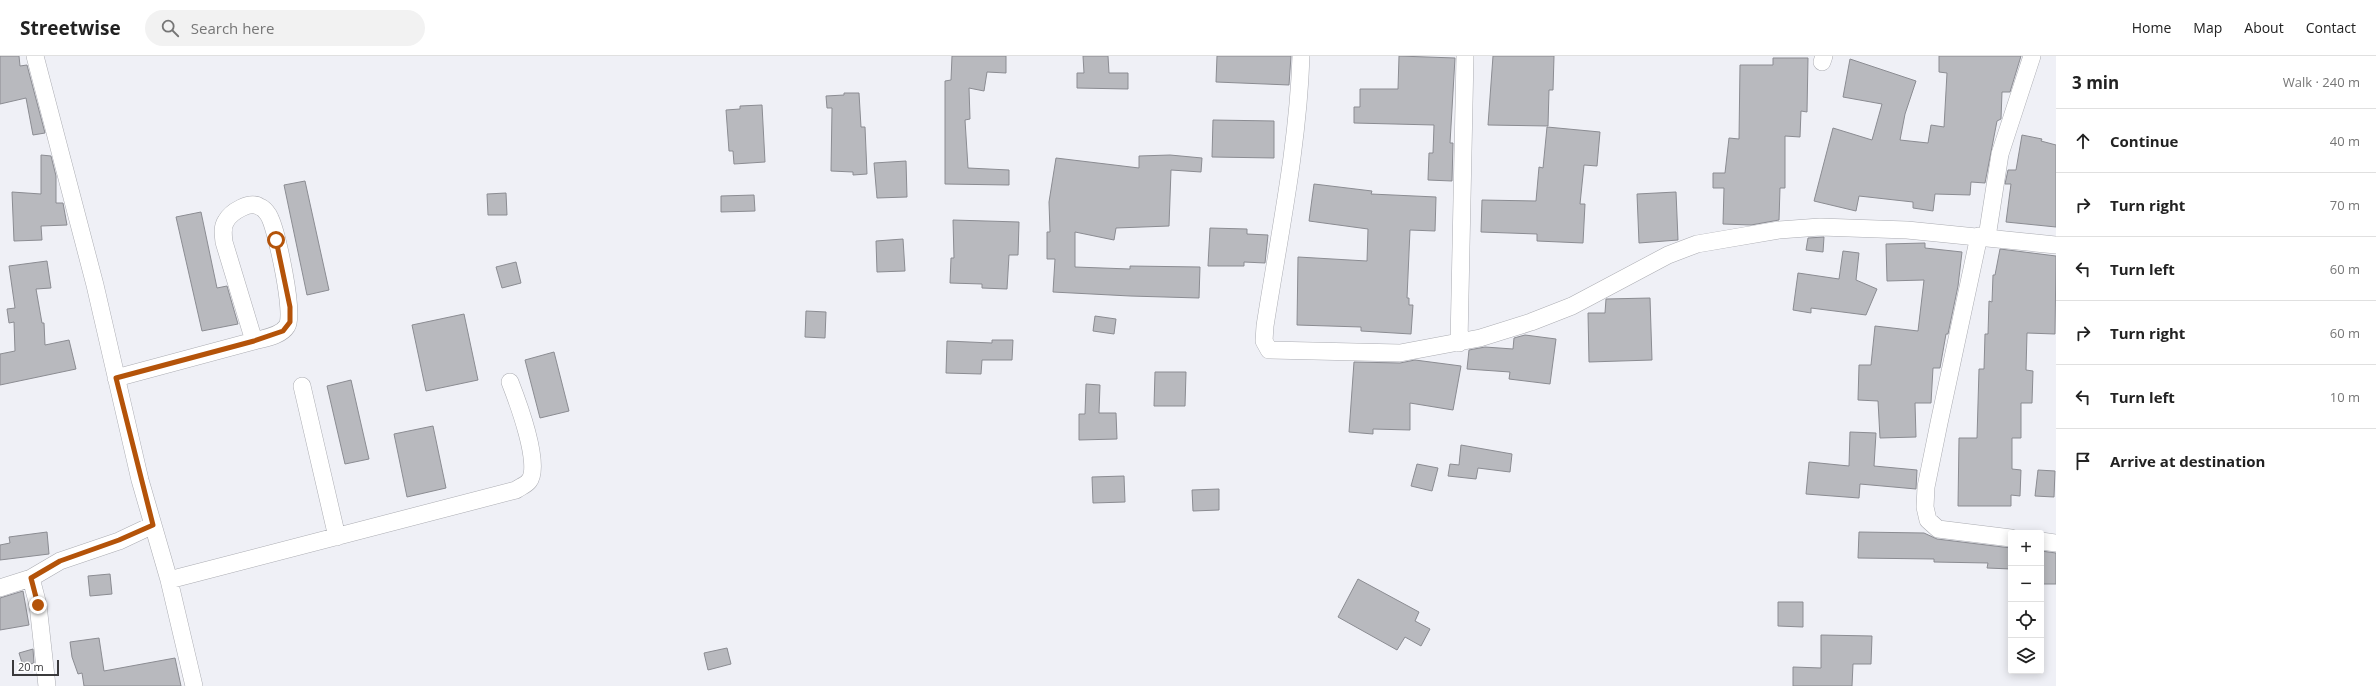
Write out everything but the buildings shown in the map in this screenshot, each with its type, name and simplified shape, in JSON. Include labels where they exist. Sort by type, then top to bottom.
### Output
[{"type":"street","points":[[35,56],[95,285],[116,378],[153,525],[169,580],[194,686]]},
{"type":"street","points":[[1301,56],[1300,84],[1285,207],[1265,326],[1264,341],[1269,350],[1400,353],[1459,343],[1531,322],[1615,285],[1668,255],[1718,239],[1778,230],[1820,227],[1907,230],[1983,236],[2056,245]]},
{"type":"street","points":[[1459,343],[1465,56]]},
{"type":"street","points":[[2008,538],[1938,529],[1928,520],[1925,507],[1926,487],[1939,423],[1983,236],[2000,154],[2032,56]]},
{"type":"street","points":[[116,378],[254,341],[283,331],[290,322],[290,316],[285,283],[270,217],[260,206],[253,205],[244,207],[232,213],[226,221],[223,229],[224,242],[254,341]]},
{"type":"street","points":[[169,580],[507,493],[529,481],[532,473],[533,458],[518,403],[510,382]]},
{"type":"street","points":[[302,386],[337,537]]},
{"type":"street","points":[[0,588],[31,578],[60,561],[119,540],[153,525]]},
{"type":"street","points":[[2044,541],[2056,543]]},
{"type":"street","points":[[31,578],[38,605],[47,686]]},
{"type":"route","points":[[38,605],[31,578],[60,561],[119,540],[153,525],[140,480],[116,378],[223,350],[283,331],[290,322],[290,307],[276,240]]}]
